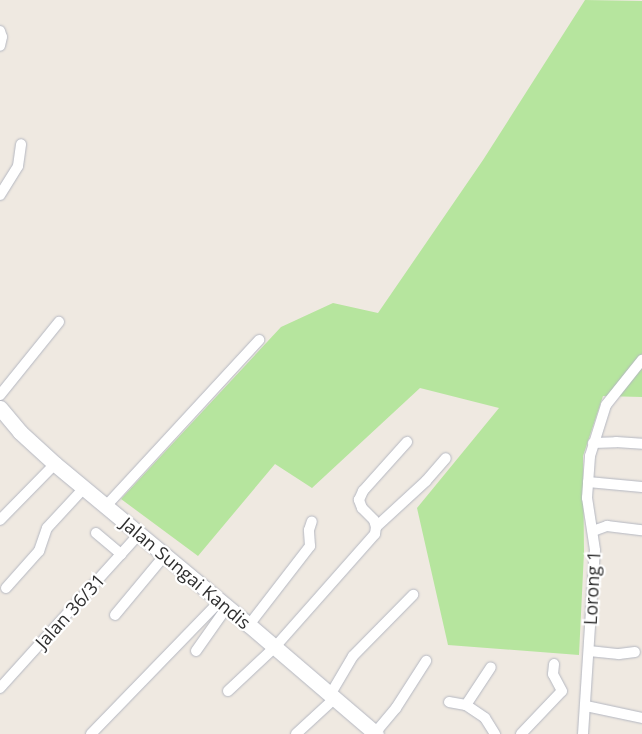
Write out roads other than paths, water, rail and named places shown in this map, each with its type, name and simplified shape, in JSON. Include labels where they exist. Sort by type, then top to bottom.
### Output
[{"type":"street","points":[[0,31],[2,37],[0,46]]},
{"type":"street","points":[[0,196],[18,166],[21,144]]},
{"type":"street","points":[[0,406],[59,322]]},
{"type":"street","points":[[106,506],[259,340]]},
{"type":"street","name":"Lorong 1","points":[[583,734],[595,550],[588,511],[590,456],[610,399],[642,360]]},
{"type":"street","name":"Jalan Sungai Kandis","points":[[0,406],[20,432],[55,464],[249,625],[375,734]]},
{"type":"street","points":[[228,691],[275,647],[375,534],[374,520],[362,508],[359,500],[363,491],[407,442]]},
{"type":"street","points":[[593,444],[616,442],[642,444]]},
{"type":"street","points":[[376,527],[426,480],[446,458]]},
{"type":"street","points":[[0,520],[55,464]]},
{"type":"street","points":[[588,482],[642,487]]},
{"type":"street","points":[[6,588],[39,551],[47,528],[84,488]]},
{"type":"street","points":[[249,625],[310,546],[309,530],[312,521]]},
{"type":"street","points":[[593,531],[607,526],[642,530]]},
{"type":"street","points":[[96,533],[121,554]]},
{"type":"street","name":"Jalan 36/31","points":[[0,688],[139,534]]},
{"type":"street","points":[[115,615],[165,555]]},
{"type":"street","points":[[296,734],[332,697],[353,656],[413,595]]},
{"type":"street","points":[[196,652],[224,604]]},
{"type":"street","points":[[91,734],[224,604]]},
{"type":"street","points":[[589,651],[619,654],[635,652]]},
{"type":"street","points":[[375,734],[396,708],[426,662]]},
{"type":"street","points":[[521,734],[562,691],[553,674],[554,664]]},
{"type":"street","points":[[466,705],[491,667]]},
{"type":"street","points":[[449,702],[466,705],[485,718],[495,734]]},
{"type":"street","points":[[586,706],[642,718]]}]
